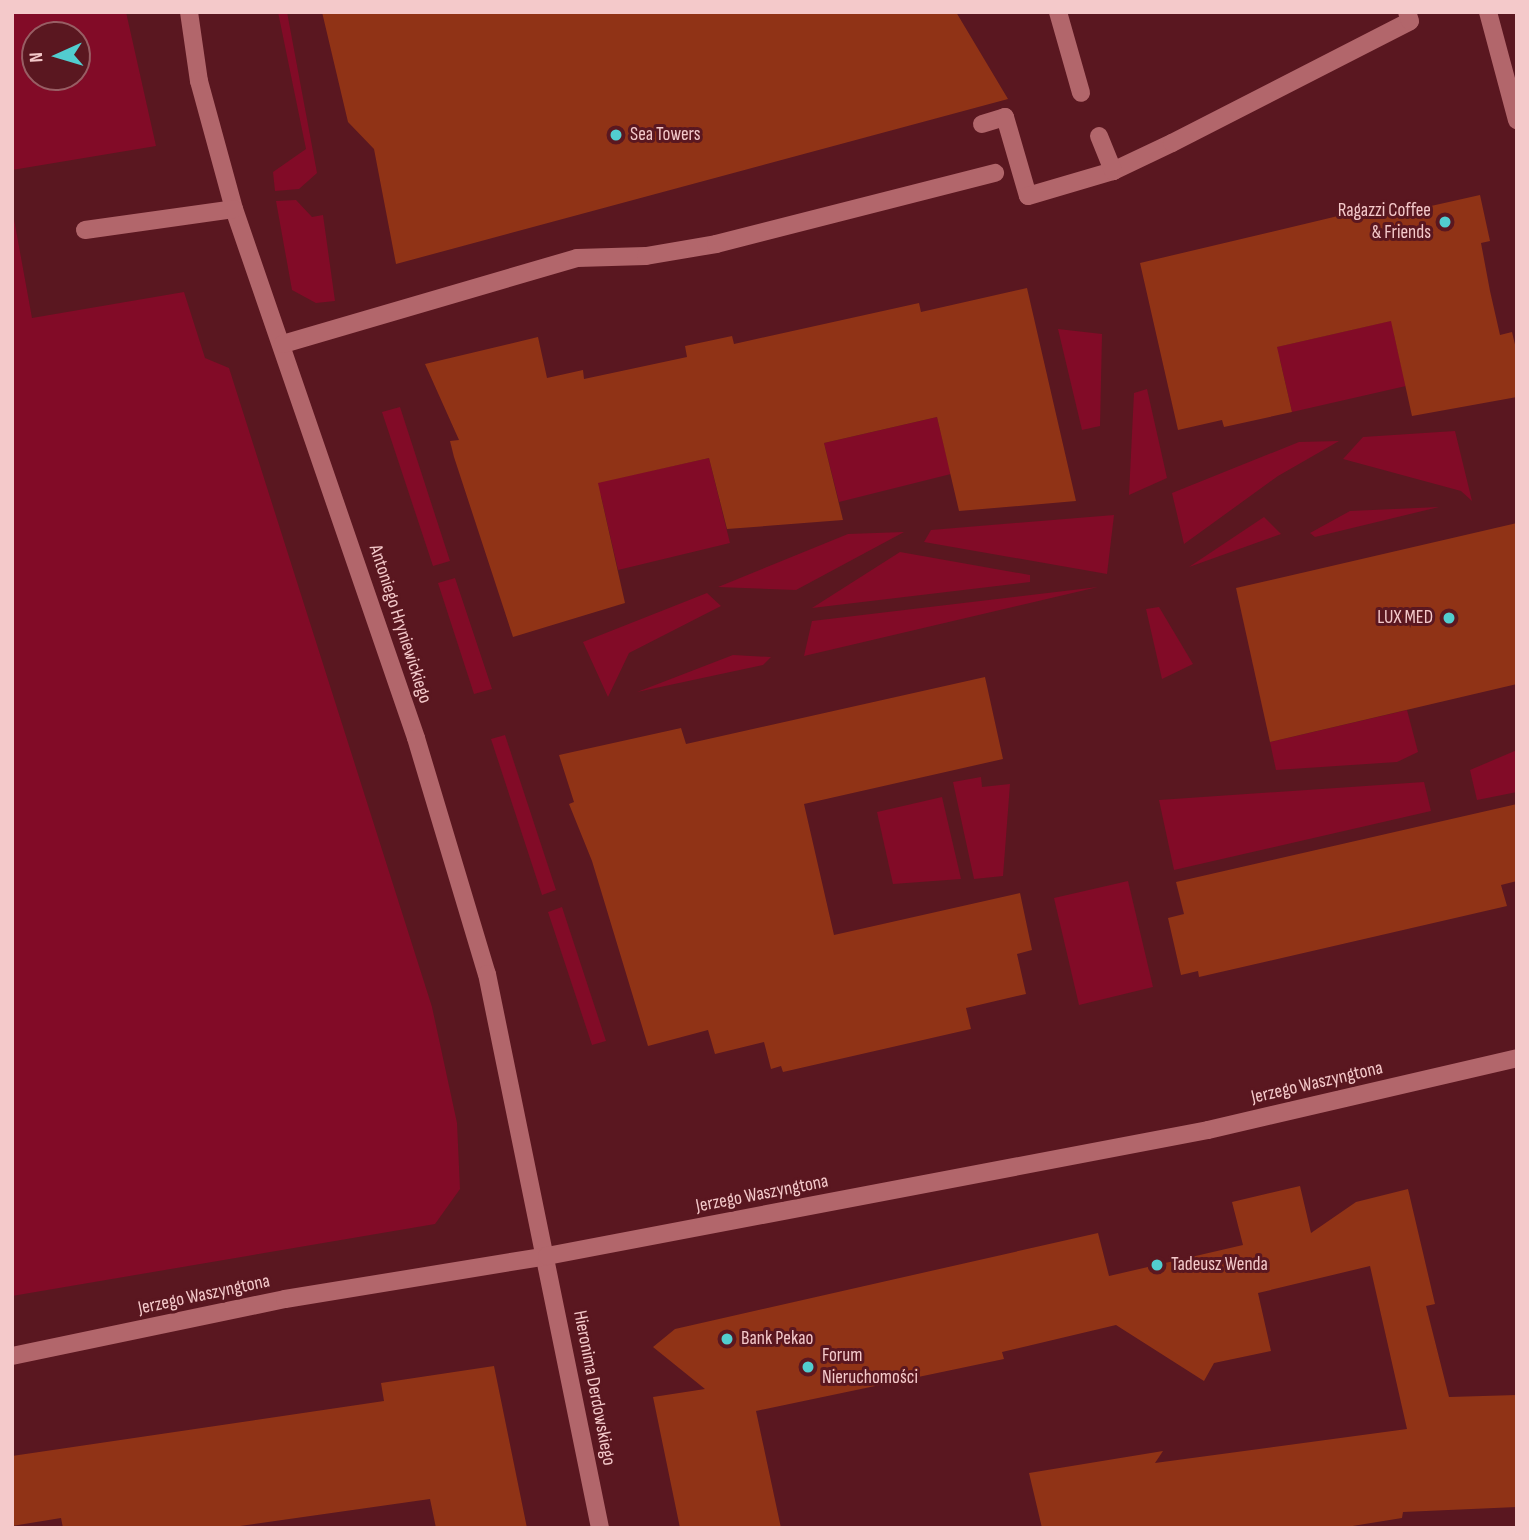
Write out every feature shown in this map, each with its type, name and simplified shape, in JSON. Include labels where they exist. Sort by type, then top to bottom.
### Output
[{"type":"street","name":"Antoniego Hryniewickiego","points":[[189,12],[200,81],[234,209],[283,344],[416,738],[487,974],[547,1256]]},
{"type":"street","points":[[1059,12],[1081,93]]},
{"type":"street","points":[[982,124],[1005,117],[1028,196],[1113,171],[1409,21],[1407,12]]},
{"type":"street","points":[[1488,12],[1517,120]]},
{"type":"street","points":[[1099,136],[1113,171]]},
{"type":"street","points":[[283,344],[577,258],[646,256],[716,244],[995,173]]},
{"type":"street","points":[[85,230],[234,209]]},
{"type":"street","name":"Jerzego Waszyngtona","points":[[12,1356],[285,1299],[547,1256],[1208,1130],[1517,1058]]},
{"type":"street","name":"Hieronima Derdowskiego","points":[[547,1256],[600,1528]]},
{"type":"shaded area","points":[[12,12],[126,12],[156,146],[12,170]]},
{"type":"shaded area","points":[[278,12],[287,12],[317,173],[299,189],[275,191],[273,172],[306,149]]},
{"type":"shaded area","points":[[296,200],[312,217],[323,215],[335,301],[316,303],[292,290],[276,201]]},
{"type":"shaded area","points":[[12,208],[32,318],[184,292],[205,358],[229,368],[432,1007],[457,1123],[460,1189],[435,1224],[12,1296]]},
{"type":"shaded area","points":[[1403,318],[1394,334],[1406,386],[1292,412],[1280,360],[1264,350]]},
{"type":"shaded area","points":[[1058,329],[1102,334],[1100,426],[1082,430]]},
{"type":"shaded area","points":[[1147,389],[1167,478],[1129,495],[1134,393]]},
{"type":"shaded area","points":[[400,407],[450,561],[433,566],[382,412]]},
{"type":"shaded area","points":[[937,417],[951,474],[839,502],[824,443]]},
{"type":"shaded area","points":[[1455,431],[1472,501],[1461,491],[1343,459],[1363,437]]},
{"type":"shaded area","points":[[1339,441],[1278,476],[1184,544],[1172,493],[1299,442]]},
{"type":"shaded area","points":[[709,458],[730,543],[618,570],[601,496],[585,485]]},
{"type":"shaded area","points":[[1439,507],[1315,537],[1310,533],[1350,511]]},
{"type":"shaded area","points":[[1114,515],[1107,574],[924,542],[931,530]]},
{"type":"shaded area","points":[[1264,517],[1281,534],[1189,567]]},
{"type":"shaded area","points":[[904,532],[796,590],[718,587],[848,534]]},
{"type":"shaded area","points":[[900,552],[1030,575],[1030,582],[812,608]]},
{"type":"shaded area","points":[[455,578],[492,689],[474,694],[438,583]]},
{"type":"shaded area","points":[[1098,587],[804,656],[812,621]]},
{"type":"shaded area","points":[[707,593],[721,606],[629,653],[608,697],[583,642]]},
{"type":"shaded area","points":[[1159,607],[1193,664],[1162,679],[1146,609]]},
{"type":"shaded area","points":[[733,655],[771,657],[763,665],[637,692]]},
{"type":"shaded area","points":[[1407,710],[1418,752],[1397,762],[1276,770],[1270,742]]},
{"type":"shaded area","points":[[505,735],[556,890],[542,895],[491,739]]},
{"type":"shaded area","points":[[1517,750],[1517,792],[1477,800],[1470,770]]},
{"type":"shaded area","points":[[981,777],[982,787],[1010,784],[1003,876],[974,879],[953,782]]},
{"type":"shaded area","points":[[1424,782],[1431,811],[1174,870],[1159,800]]},
{"type":"shaded area","points":[[942,797],[961,879],[893,884],[877,812]]},
{"type":"shaded area","points":[[1128,881],[1153,987],[1079,1005],[1054,898]]},
{"type":"shaded area","points":[[562,907],[606,1041],[592,1045],[548,912]]},
{"type":"building","name":"Sea Towers","points":[[322,12],[956,12],[1008,99],[396,264],[374,149],[348,122]]},
{"type":"building","points":[[1480,195],[1490,241],[1481,243],[1500,335],[1512,332],[1517,353],[1517,397],[1412,416],[1391,321],[1277,347],[1292,412],[1224,427],[1222,420],[1178,430],[1140,263],[1338,216],[1371,210],[1373,219]]},
{"type":"building","points":[[1027,288],[1076,501],[959,511],[937,417],[824,443],[843,520],[727,529],[709,458],[598,483],[625,603],[513,637],[454,457],[450,441],[459,440],[425,364],[538,337],[547,378],[583,370],[584,379],[687,357],[685,346],[732,336],[734,344],[919,303],[921,312]]},
{"type":"building","points":[[1517,523],[1517,684],[1270,742],[1236,588]]},
{"type":"building","points":[[985,677],[1003,759],[804,804],[834,935],[1020,893],[1032,950],[1017,954],[1026,994],[966,1008],[971,1029],[783,1072],[781,1066],[771,1069],[764,1042],[715,1054],[708,1030],[648,1046],[592,861],[569,804],[574,802],[559,755],[681,728],[686,744]]},
{"type":"building","points":[[1517,804],[1517,881],[1501,885],[1507,906],[1199,977],[1198,971],[1181,975],[1168,918],[1184,914],[1176,882]]},
{"type":"building","points":[[1300,1186],[1311,1233],[1356,1202],[1408,1189],[1435,1304],[1426,1306],[1449,1397],[1517,1395],[1517,1507],[1403,1512],[1402,1518],[1340,1528],[1042,1528],[1029,1473],[1163,1451],[1155,1463],[1407,1429],[1370,1266],[1258,1293],[1271,1351],[1214,1363],[1204,1381],[1116,1325],[1002,1352],[1004,1359],[756,1411],[781,1528],[680,1528],[653,1397],[705,1389],[653,1347],[675,1329],[1098,1233],[1109,1276],[1243,1245],[1232,1202]]},
{"type":"building","points":[[494,1366],[527,1528],[436,1528],[430,1499],[226,1528],[63,1528],[61,1518],[12,1526],[12,1456],[384,1401],[381,1383]]},
{"type":"place","name":"Sea Towers","points":[[616,135]]},
{"type":"place","name":"Ragazzi Coffee & Friends","points":[[1445,222]]},
{"type":"place","name":"LUX MED","points":[[1449,618]]},
{"type":"place","name":"Tadeusz Wenda","points":[[1157,1265]]},
{"type":"place","name":"Bank Pekao","points":[[727,1339]]},
{"type":"place","name":"Forum Nieruchomości","points":[[808,1367]]}]
